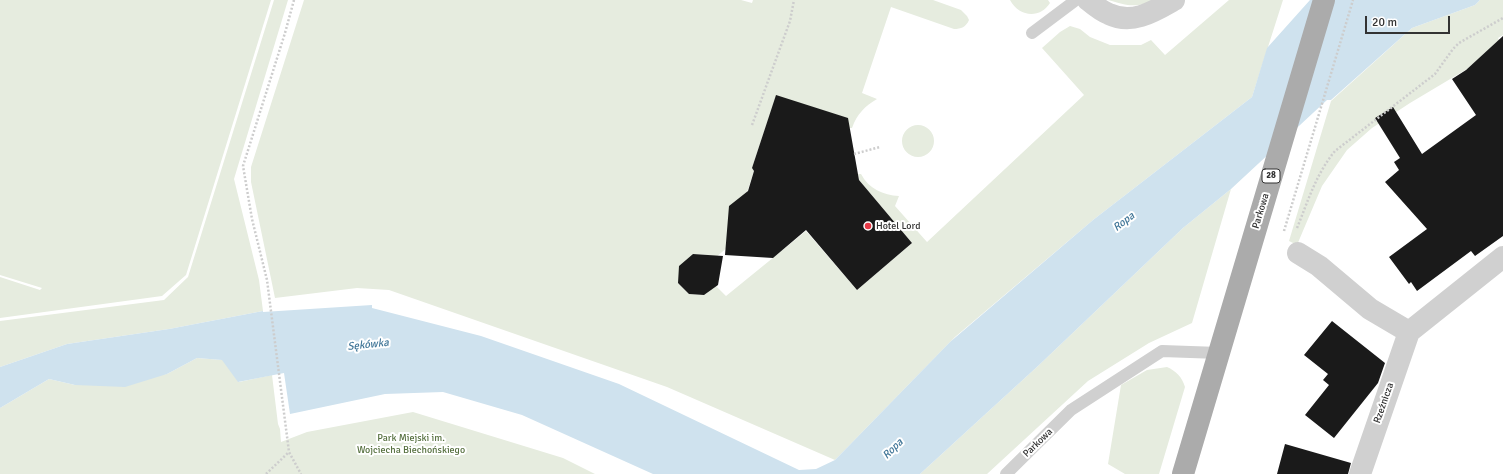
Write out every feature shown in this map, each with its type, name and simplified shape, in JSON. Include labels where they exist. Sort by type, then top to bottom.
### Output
[{"type":"main road","name":"Parkowa","points":[[1183,474],[1324,0]]},
{"type":"street","points":[[1088,0],[1108,14],[1127,20],[1152,13],[1174,0]]},
{"type":"street","points":[[1298,253],[1319,266],[1370,309],[1409,332],[1503,257]]},
{"type":"street","name":"Rzeźnicza","points":[[1360,474],[1409,332]]},
{"type":"lane","points":[[1032,33],[1076,0]]},
{"type":"lane","name":"Parkowa","points":[[1006,474],[1071,410],[1162,351],[1219,353]]},
{"type":"path","points":[[294,0],[243,166],[252,219],[267,280],[289,452],[301,474]]},
{"type":"path","points":[[752,125],[790,21],[794,0]]},
{"type":"path","points":[[1283,236],[1353,0]]},
{"type":"path","points":[[1296,232],[1316,180],[1326,162],[1335,151],[1435,74],[1453,48],[1459,43],[1503,18]]},
{"type":"path","points":[[854,154],[880,147]]},
{"type":"path","points":[[266,474],[289,452]]},
{"type":"green space","points":[[0,0],[271,0],[186,275],[162,296],[0,318],[0,277],[40,290],[42,288],[0,275]]},
{"type":"green space","points":[[274,0],[288,0],[234,179],[259,280],[263,311],[169,329],[67,344],[0,367],[0,321],[164,300],[188,277]]},
{"type":"green space","points":[[304,0],[741,0],[752,3],[753,0],[933,0],[961,10],[969,20],[963,27],[954,29],[891,7],[862,93],[877,99],[862,111],[852,128],[849,128],[847,118],[776,96],[752,168],[754,171],[730,245],[714,259],[710,255],[693,254],[678,283],[689,294],[704,295],[716,286],[726,296],[806,231],[857,290],[912,243],[859,180],[858,174],[861,174],[868,184],[882,193],[899,196],[895,206],[927,242],[1084,95],[1042,48],[1060,32],[1070,26],[1080,29],[1090,37],[1110,45],[1141,45],[1151,40],[1165,55],[1229,0],[1283,0],[1252,97],[1093,220],[955,337],[835,460],[667,387],[389,290],[357,288],[275,298],[251,182],[251,167]]},
{"type":"green space","points":[[1010,0],[1048,0],[1050,3],[1041,12],[1030,14],[1019,10]]},
{"type":"green space","points":[[1108,0],[1153,0],[1147,3],[1126,5]]},
{"type":"green space","points":[[1480,0],[1503,0],[1503,35],[1498,38],[1499,40],[1467,69],[1372,128],[1347,150],[1322,186],[1297,245],[1289,241],[1331,101],[1412,28],[1475,5]]},
{"type":"green space","points":[[918,125],[924,126],[931,132],[934,141],[933,147],[927,154],[918,157],[912,156],[905,150],[902,141],[903,135],[909,128]]},
{"type":"green space","points":[[1231,189],[1192,323],[1149,343],[1088,381],[987,474],[920,474],[1038,366],[1183,228]]},
{"type":"green space","name":"Park Miejski im. Wojciecha Biechońskiego","points":[[197,358],[223,360],[239,382],[272,375],[281,442],[307,432],[413,412],[563,458],[595,474],[0,474],[0,408],[49,379],[75,385],[167,374]]},
{"type":"green space","points":[[1167,367],[1178,375],[1185,387],[1159,474],[1125,474],[1108,464],[1121,385],[1147,370]]},
{"type":"water","points":[[1310,0],[1480,0],[1475,5],[1412,28],[1331,100],[1327,100],[1231,189],[1183,228],[1038,366],[920,474],[653,474],[522,415],[443,392],[385,394],[290,414],[284,373],[238,382],[222,360],[197,358],[167,374],[125,387],[75,385],[49,379],[0,408],[0,367],[67,344],[169,329],[263,311],[372,305],[372,308],[481,336],[619,384],[799,470],[816,469],[835,460],[950,342],[1093,220],[1252,97],[1267,48]]},
{"type":"building","points":[[1503,36],[1503,236],[1475,256],[1471,251],[1417,291],[1411,282],[1409,284],[1389,257],[1427,229],[1385,182],[1399,170],[1394,162],[1400,158],[1375,118],[1393,107],[1422,154],[1476,115],[1452,79],[1466,70]]},
{"type":"building","points":[[776,95],[848,118],[859,180],[912,243],[857,290],[806,230],[773,258],[725,255],[729,206],[748,191],[754,171],[752,168]]},
{"type":"building","points":[[693,254],[723,256],[718,285],[704,295],[689,294],[678,283],[679,266]]},
{"type":"building","points":[[1332,321],[1385,363],[1378,383],[1334,438],[1305,415],[1329,385],[1323,380],[1328,374],[1304,355]]},
{"type":"building","points":[[1285,444],[1351,463],[1348,474],[1277,474]]},
{"type":"place","name":"Hotel Lord","points":[[868,226]]},
{"type":"water label","name":"Ropa","points":[[1124,222]]},
{"type":"water label","name":"Sękówka","points":[[368,345]]},
{"type":"water label","name":"Ropa","points":[[893,449]]}]
